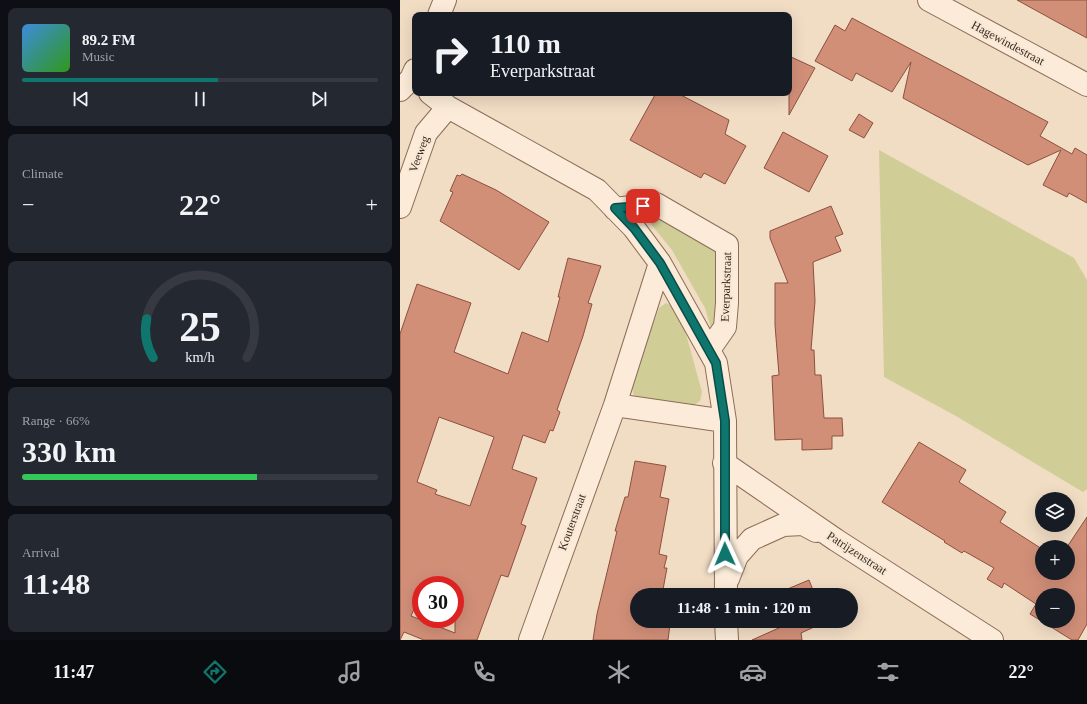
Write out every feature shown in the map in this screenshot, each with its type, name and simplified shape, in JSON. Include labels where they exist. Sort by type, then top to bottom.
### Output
[{"type":"street","points":[[440,12],[445,0]]},
{"type":"street","name":"Hagewindestraat","points":[[929,0],[1087,85]]},
{"type":"street","points":[[434,96],[448,107],[597,190],[634,228],[660,263],[716,363],[725,421],[724,463],[726,588]]},
{"type":"street","name":"Veeweg","points":[[400,207],[426,133],[448,107]]},
{"type":"street","name":"Everparkstraat","points":[[615,208],[656,204],[727,245],[727,303],[725,327],[709,350]]},
{"type":"street","name":"Kouterstraat","points":[[530,640],[614,404],[660,263]]},
{"type":"street","points":[[614,404],[725,421]]},
{"type":"street","name":"Patrijzenstraat","points":[[724,463],[836,540],[992,640]]},
{"type":"street","points":[[726,588],[737,556],[752,539],[783,526],[803,524],[836,540]]},
{"type":"street","points":[[726,628],[727,640]]},
{"type":"shaded area","points":[[879,150],[1074,258],[1087,280],[1087,489],[1083,492],[956,416],[884,377]]},
{"type":"shaded area","points":[[642,213],[650,214],[715,246],[716,317],[711,328],[705,308],[672,250]]},
{"type":"shaded area","points":[[666,303],[675,308],[686,334],[702,392],[700,401],[691,407],[643,400],[634,395],[631,386],[659,308]]},
{"type":"building","points":[[1017,0],[1087,0],[1087,38],[1057,22]]},
{"type":"building","points":[[852,18],[1048,122],[1040,136],[1072,154],[1075,148],[1087,155],[1087,203],[1069,193],[1067,197],[1043,185],[1061,150],[1028,165],[903,98],[911,62],[892,92],[856,73],[852,81],[815,61],[835,25],[845,31]]},
{"type":"building","points":[[792,57],[815,68],[789,115],[789,96],[792,96]]},
{"type":"building","points":[[654,96],[683,96],[729,120],[725,134],[746,146],[725,184],[704,173],[701,178],[630,140]]},
{"type":"building","points":[[859,114],[873,123],[864,138],[849,130]]},
{"type":"building","points":[[783,132],[828,156],[809,192],[764,168]]},
{"type":"building","points":[[462,174],[496,190],[549,222],[519,270],[440,221],[453,192],[450,191],[457,175],[460,176]]},
{"type":"building","points":[[831,206],[843,234],[835,237],[841,251],[813,262],[815,301],[811,350],[814,350],[815,375],[821,375],[824,418],[842,418],[843,436],[832,436],[832,449],[802,450],[802,439],[775,440],[772,376],[779,375],[775,325],[775,283],[788,283],[770,238],[770,231]]},
{"type":"building","points":[[568,258],[601,266],[588,303],[592,304],[583,336],[557,410],[560,412],[553,431],[550,430],[545,443],[523,435],[512,469],[537,478],[521,524],[526,526],[508,577],[501,575],[477,640],[424,640],[404,632],[400,640],[400,334],[417,284],[471,303],[454,352],[508,374],[522,332],[548,342],[560,297],[558,297]],"holes":[[[439,417],[494,437],[470,506],[435,494],[437,490],[417,482]]]},
{"type":"building","points":[[919,442],[966,470],[959,482],[1006,512],[1000,522],[1035,544],[1035,580],[1075,580],[1075,540],[1072,540],[1087,517],[1087,624],[1078,640],[1072,640],[1053,628],[1075,628],[1075,588],[1035,588],[1035,603],[1004,583],[1002,588],[987,579],[994,568],[964,551],[962,553],[944,542],[945,541],[882,502]]},
{"type":"building","points":[[635,461],[666,466],[660,497],[669,499],[659,554],[667,556],[664,568],[667,568],[663,588],[630,588],[630,628],[670,628],[668,640],[593,640],[597,614],[617,531],[615,531],[625,497],[628,497]]},
{"type":"building","points":[[809,580],[812,588],[790,588]]},
{"type":"building","points":[[1035,606],[1035,617],[1030,614]]},
{"type":"building","points":[[779,628],[812,628],[801,633],[802,640],[752,640]]},
{"type":"route","points":[[643,206],[615,208],[634,228],[660,263],[716,363],[725,421],[725,554]]}]
